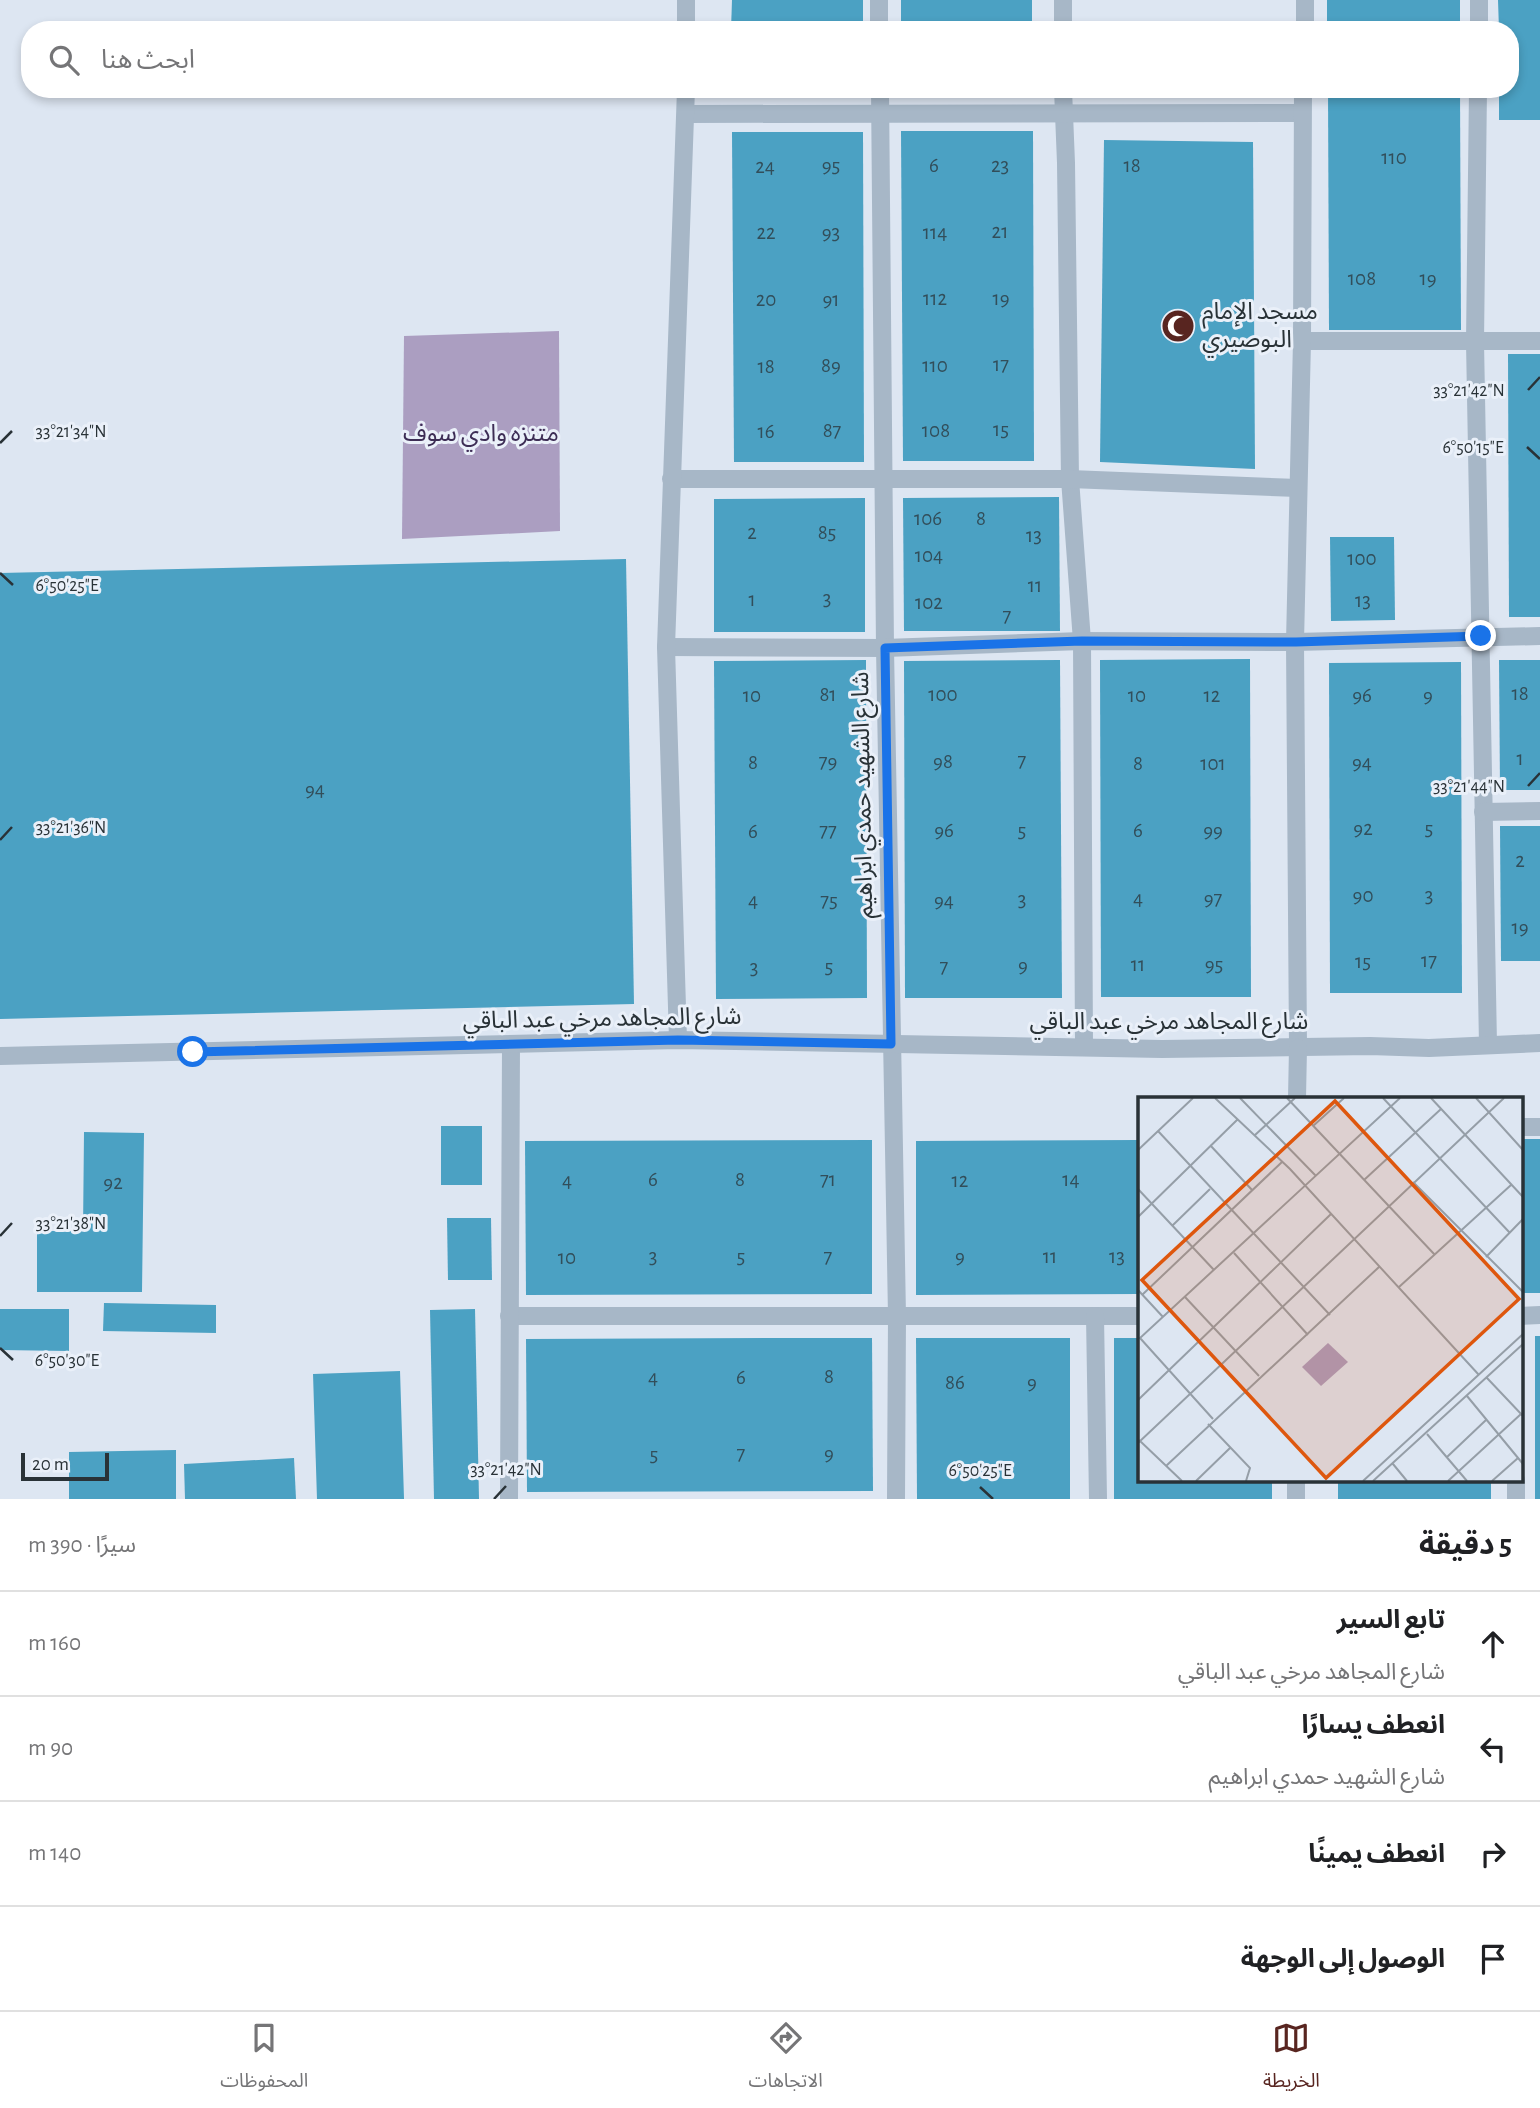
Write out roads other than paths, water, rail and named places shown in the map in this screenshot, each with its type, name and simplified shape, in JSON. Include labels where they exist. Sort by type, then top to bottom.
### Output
[{"type":"street","points":[[686,0],[686,21]]},
{"type":"street","points":[[879,0],[879,21]]},
{"type":"street","points":[[1063,0],[1063,21]]},
{"type":"street","points":[[1304,21],[1305,0]]},
{"type":"street","points":[[1479,0],[1479,21]]},
{"type":"street","points":[[678,1040],[666,648],[686,98]]},
{"type":"street","name":"شارع الشهيد حمدي ابراهيم","points":[[880,98],[885,648],[897,1315],[896,1499]]},
{"type":"street","points":[[1063,98],[1070,480],[1082,641],[1084,1047]]},
{"type":"street","points":[[1297,1097],[1296,642],[1302,341],[1303,98]]},
{"type":"street","points":[[1478,98],[1475,342],[1488,1045]]},
{"type":"street","points":[[686,114],[1302,113]]},
{"type":"street","points":[[1302,341],[1540,341]]},
{"type":"street","points":[[671,479],[1070,480],[1298,488]]},
{"type":"street","points":[[666,648],[885,648],[1082,641],[1296,642],[1540,636]]},
{"type":"street","points":[[1483,812],[1540,811]]},
{"type":"street","name":"شارع المجاهد مرخي عبد الباقي","points":[[0,1056],[678,1040],[1162,1049],[1429,1048],[1540,1042]]},
{"type":"street","points":[[509,1499],[511,1045]]},
{"type":"street","points":[[1522,1128],[1540,1127]]},
{"type":"street","points":[[1522,1315],[1540,1315]]},
{"type":"street","points":[[1095,1316],[1098,1499]]},
{"type":"street","points":[[509,1317],[1138,1316]]},
{"type":"place","name":"مسجد الإمام البوصيري","points":[[1178,326]]},
{"type":"park label","name":"متنزه وادي سوف","points":[[481,434]]}]
